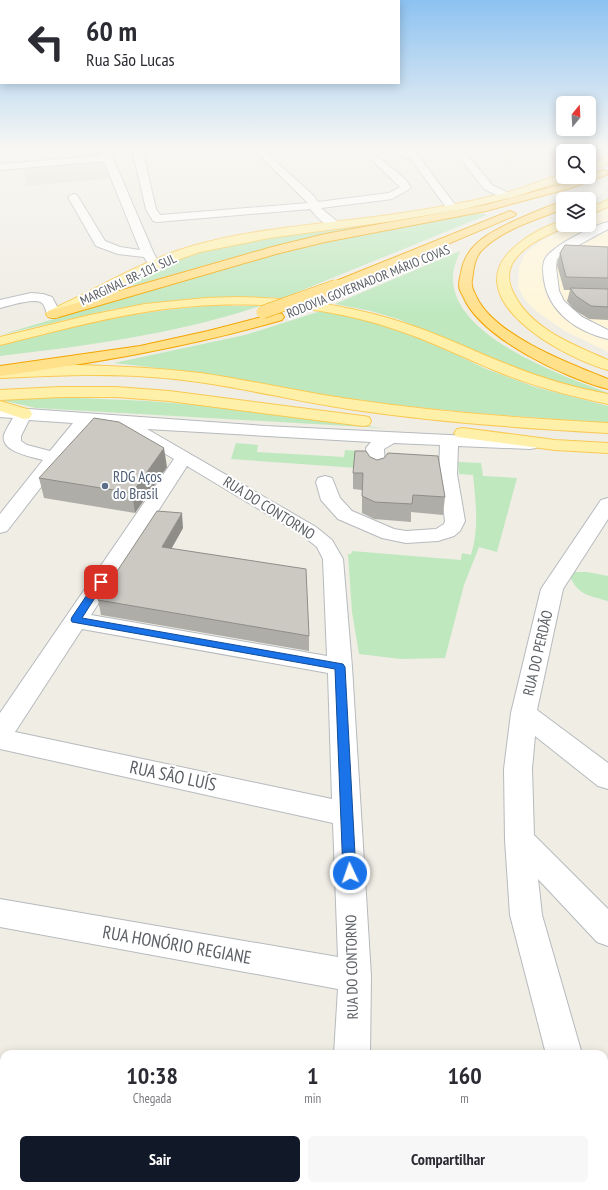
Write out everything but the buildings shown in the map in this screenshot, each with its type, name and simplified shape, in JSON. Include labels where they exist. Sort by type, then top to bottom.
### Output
[{"type":"highway","points":[[54,314],[272,251],[325,238],[499,205]]},
{"type":"highway","name":"RODOVIA GOVERNADOR MÁRIO COVAS","points":[[0,372],[137,351],[240,329],[270,315],[342,289],[539,205]]},
{"type":"highway","points":[[556,208],[499,233],[481,244],[473,253],[466,268],[463,282],[475,309],[488,323],[506,336],[550,360],[608,384]]},
{"type":"highway","name":"RODOVIA GOVERNADOR MÁRIO COVAS","points":[[0,364],[60,356],[231,321],[270,315]]},
{"type":"main road","name":"MARGINAL BR-101 SUL","points":[[0,329],[54,314],[85,300],[151,259],[231,241],[335,225],[394,218],[468,205]]},
{"type":"main road","points":[[556,227],[536,237],[518,251],[506,264],[502,280],[508,298],[515,309],[536,327],[582,354],[608,365]]},
{"type":"main road","points":[[0,341],[145,308],[205,302],[280,302],[364,315],[390,322],[489,363],[538,381],[608,399]]},
{"type":"main road","points":[[0,372],[76,370],[151,372],[201,378],[348,404],[417,413],[492,421],[608,428]]},
{"type":"main road","points":[[0,395],[60,392],[116,392],[169,396],[555,445],[608,448]]},
{"type":"main road","points":[[0,406],[24,414]]},
{"type":"street","points":[[77,205],[100,243],[108,248],[151,259]]},
{"type":"street","points":[[127,205],[151,259]]},
{"type":"street","points":[[150,205],[160,227],[169,229]]},
{"type":"street","points":[[314,205],[316,210],[335,225]]},
{"type":"street","points":[[204,226],[346,205]]},
{"type":"street","points":[[449,205],[452,208]]},
{"type":"street","points":[[157,219],[316,210]]},
{"type":"street","points":[[608,225],[570,245],[553,256],[549,265],[560,295],[558,304],[570,315],[591,328],[608,335]]},
{"type":"street","points":[[570,245],[587,248]]},
{"type":"street","points":[[0,304],[29,298],[43,298],[48,300],[54,314]]},
{"type":"street","points":[[0,412],[84,420],[391,438],[555,445]]},
{"type":"street","points":[[24,414],[12,436],[13,443],[21,449],[54,458]]},
{"type":"street","points":[[0,527],[84,420]]},
{"type":"street","name":"RUA DO CONTORNO","points":[[122,422],[308,531],[325,544],[333,559],[340,667],[355,976],[352,1050]]},
{"type":"street","points":[[376,469],[376,446],[391,438]]},
{"type":"street","points":[[326,482],[331,500],[345,515],[373,528],[389,534],[406,537],[438,535],[447,532],[453,527],[455,521],[448,474],[449,441]]},
{"type":"street","points":[[0,734],[184,457]]},
{"type":"street","name":"RUA DO PERDÃO","points":[[608,504],[552,589],[524,713],[608,778]]},
{"type":"street","points":[[76,620],[340,667]]},
{"type":"street","points":[[524,713],[518,769],[520,840],[526,915],[563,1050]]},
{"type":"street","name":"RUA SÃO LUÍS","points":[[0,739],[347,814]]},
{"type":"street","points":[[520,840],[608,931]]},
{"type":"street","name":"RUA HONÓRIO REGIANE","points":[[0,913],[355,976]]},
{"type":"shaded area","points":[[608,208],[608,352],[565,331],[537,312],[525,300],[518,287],[519,267],[525,254],[539,242],[558,232],[596,232],[596,214]]},
{"type":"green space","points":[[481,213],[487,215],[283,298],[244,297],[172,301],[113,309],[0,335],[276,253],[383,230]]},
{"type":"green space","points":[[437,214],[317,236],[241,255],[115,290],[150,270],[199,252],[270,237]]},
{"type":"green space","points":[[460,251],[454,269],[453,281],[459,301],[472,320],[491,337],[515,352],[540,365],[608,393],[608,396],[543,379],[398,319],[371,311],[335,304]]},
{"type":"green space","points":[[207,306],[260,306],[196,324],[131,338],[0,356],[0,346],[52,332],[128,316],[180,308]]},
{"type":"green space","points":[[321,311],[362,318],[436,345],[486,369],[535,387],[608,406],[608,423],[416,407],[352,399],[144,366],[114,363],[245,335]]},
{"type":"green space","points":[[36,396],[147,401],[212,406],[383,428],[36,408],[0,400],[0,397]]},
{"type":"green space","points":[[236,443],[258,445],[257,452],[344,457],[345,450],[361,451],[358,468],[231,459]]},
{"type":"green space","points":[[458,462],[481,463],[483,476],[517,478],[497,552],[479,547],[464,585],[445,658],[401,659],[359,654],[352,612],[348,554],[351,554],[352,551],[461,560],[462,553],[471,555],[474,545],[476,526],[473,475],[459,474]]},
{"type":"green space","points":[[568,572],[587,572],[608,576],[608,601],[588,595],[579,590],[571,580]]},
{"type":"place","name":"RDG Aços do Brasil","points":[[105,486]]},
{"type":"route","points":[[101,582],[76,620],[340,667],[350,873]]}]
